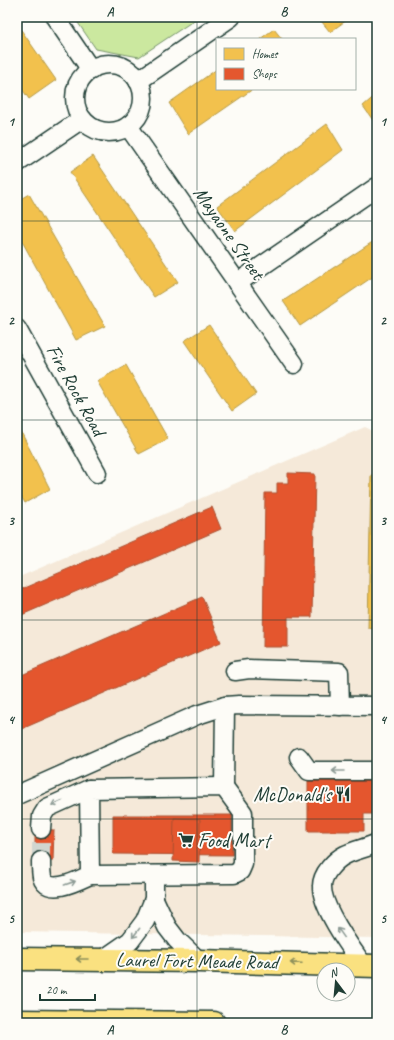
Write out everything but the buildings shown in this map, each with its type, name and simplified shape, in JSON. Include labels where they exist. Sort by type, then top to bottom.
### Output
[{"type":"main road","name":"Laurel Fort Meade Road","points":[[17,959],[104,959],[370,966]]},
{"type":"main road","points":[[17,1021],[214,1023]]},
{"type":"street","points":[[55,17],[91,70]]},
{"type":"street","points":[[138,81],[231,17]]},
{"type":"street","points":[[112,64],[131,72],[138,81],[142,90],[143,100],[141,111],[135,120],[128,126],[118,131],[108,132],[94,128],[82,118],[77,108],[75,98],[77,87],[83,77],[91,70],[101,65],[112,64]]},
{"type":"street","points":[[17,163],[82,118]]},
{"type":"street","name":"Mayaone Street","points":[[128,126],[294,364]]},
{"type":"street","points":[[237,282],[377,187]]},
{"type":"street","name":"Fire Rock Road","points":[[17,329],[97,473]]},
{"type":"street","points":[[235,671],[339,672],[340,706]]},
{"type":"street","points":[[17,795],[197,715],[226,706],[377,706]]},
{"type":"street","points":[[41,861],[42,876],[44,881],[56,887],[70,884],[90,875],[234,874],[240,871],[242,868],[243,859],[243,813],[224,787],[226,706]]},
{"type":"street","points":[[300,757],[309,771],[377,771]]},
{"type":"street","points":[[41,829],[42,816],[47,808],[89,789],[224,787]]},
{"type":"street","points":[[89,789],[90,875]]},
{"type":"street","points":[[370,966],[338,928],[323,897],[322,885],[328,869],[344,855],[377,843]]},
{"type":"street","points":[[104,959],[130,941],[145,921],[154,899],[154,875]]},
{"type":"street","points":[[154,899],[167,927],[177,940],[199,961]]},
{"type":"shaded area","points":[[365,427],[377,433],[377,938],[17,932],[17,578]]},
{"type":"green space","points":[[74,17],[199,17],[139,57],[96,49]]},
{"type":"tunnel","points":[[41,829],[41,861]]},
{"type":"place","name":"McDonald's","points":[[343,794]]},
{"type":"place","name":"Food Mart","points":[[186,840]]}]
